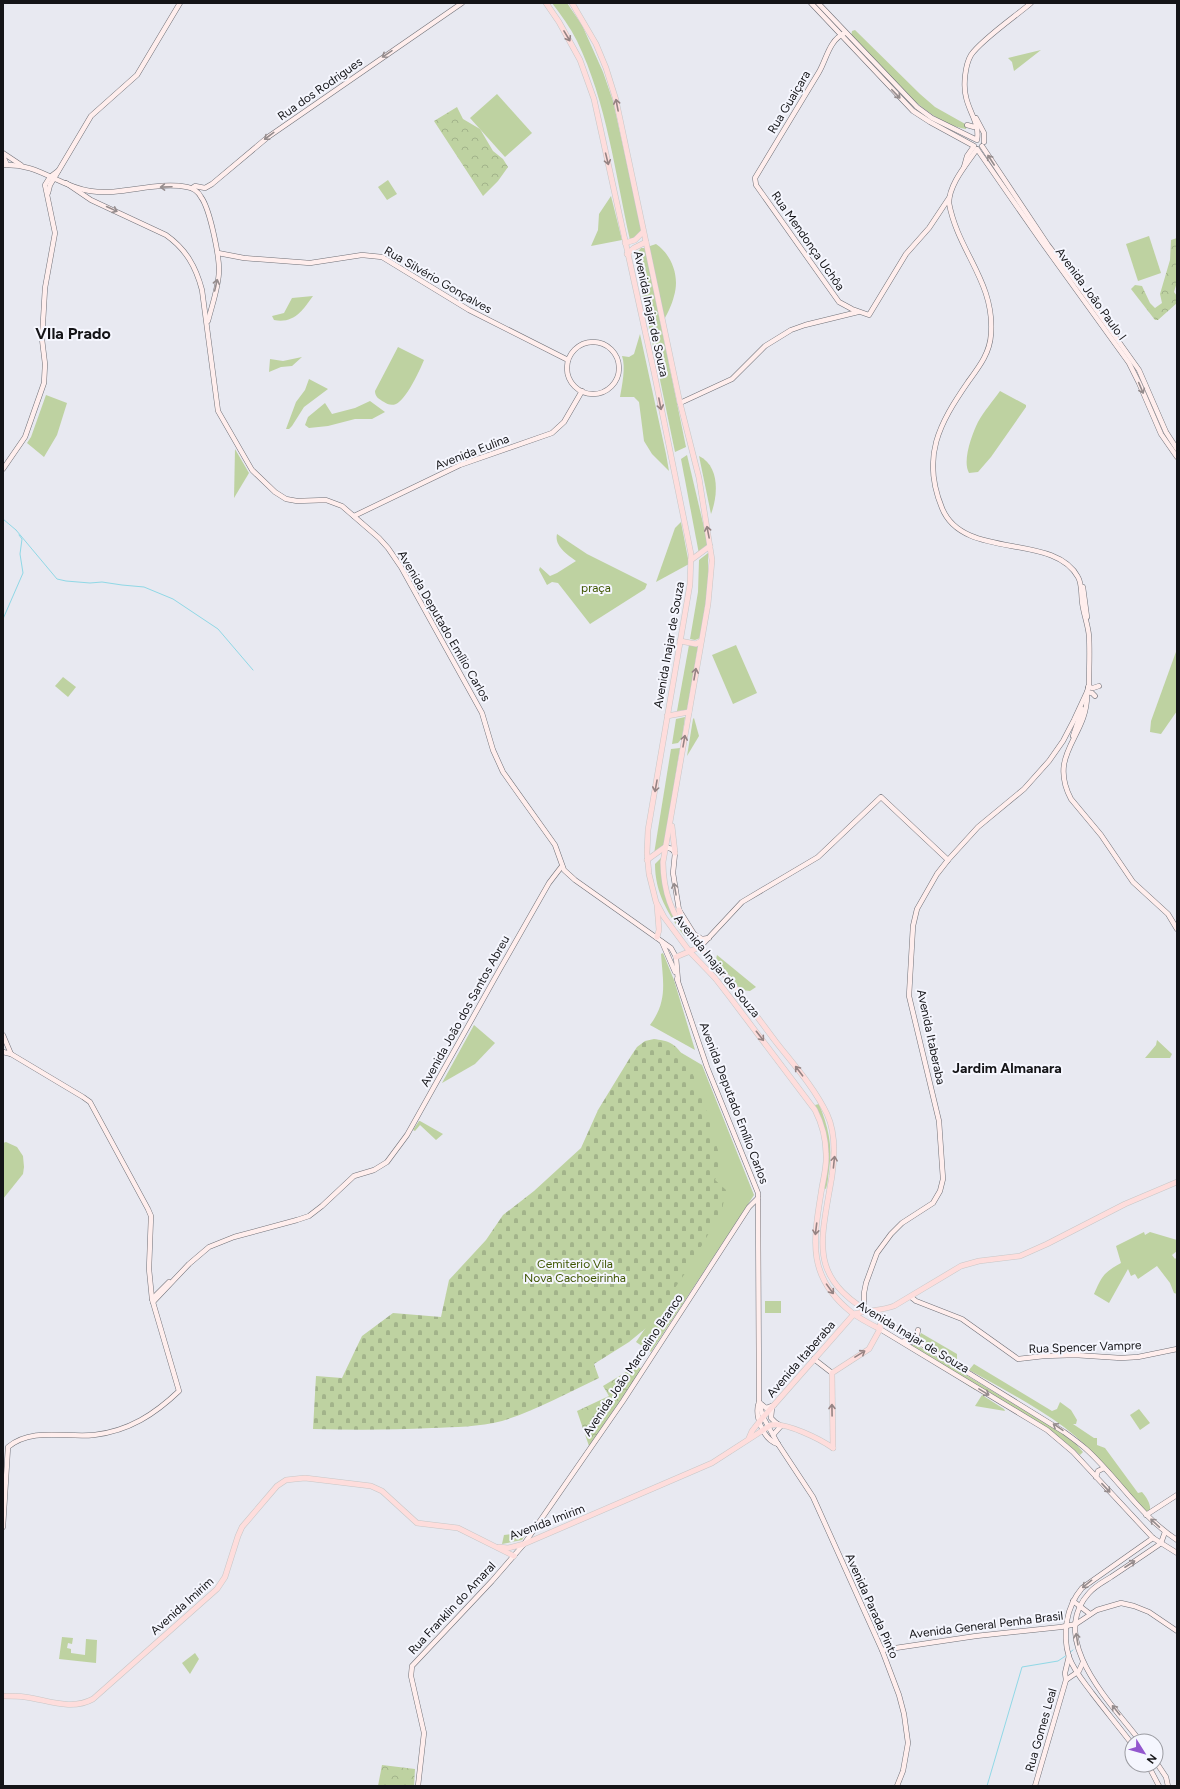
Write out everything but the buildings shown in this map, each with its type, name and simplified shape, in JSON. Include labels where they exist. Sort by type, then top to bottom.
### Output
[{"type":"main road","points":[[3,469],[25,437],[44,383],[45,364],[42,339],[43,315],[49,263],[55,233],[48,195],[52,178],[58,172],[91,116],[107,100],[130,82],[140,71],[180,3]]},
{"type":"main road","name":"Rua dos Rodrigues","points":[[192,188],[195,186],[205,188],[212,184],[268,137],[462,3]]},
{"type":"main road","name":"Avenida Inajar de Souza","points":[[546,3],[575,49],[594,99],[686,525],[691,560],[690,584],[648,830],[647,860],[656,902],[669,925],[690,952],[715,978],[813,1106],[823,1131],[826,1155],[815,1231],[816,1260],[828,1288],[854,1314],[1047,1430],[1073,1452],[1154,1538],[1177,1553]]},
{"type":"main road","name":"Avenida Inajar de Souza","points":[[572,3],[591,32],[612,86],[680,403],[699,478],[710,546],[712,573],[665,847],[663,869],[665,890],[676,916],[694,941],[702,946],[758,1017],[821,1103],[831,1126],[834,1150],[823,1227],[823,1256],[835,1284],[865,1310],[1051,1423],[1086,1450],[1146,1515],[1165,1532],[1177,1540]]},
{"type":"main road","name":"Avenida João Paulo I","points":[[811,3],[921,110],[948,127],[977,140]]},
{"type":"main road","name":"Avenida João Paulo I","points":[[818,3],[843,34],[913,111],[975,147],[1045,248],[1129,363],[1164,438],[1177,457]]},
{"type":"main road","points":[[983,144],[984,132],[965,97],[966,72],[971,56],[981,44],[1031,3]]},
{"type":"main road","name":"Rua Guaiçara","points":[[756,185],[755,178],[822,67],[832,44],[843,34]]},
{"type":"main road","points":[[942,210],[975,147],[978,134],[974,115]]},
{"type":"main road","points":[[967,125],[974,127],[976,125]]},
{"type":"main road","points":[[977,140],[983,144]]},
{"type":"main road","points":[[975,147],[983,144]]},
{"type":"main road","name":"Avenida João Paulo I","points":[[983,144],[1048,245],[1139,370],[1166,432],[1177,449]]},
{"type":"main road","points":[[3,153],[23,165],[52,178],[88,191],[98,192],[163,187],[192,188]]},
{"type":"main road","points":[[3,156],[5,165],[23,165]]},
{"type":"main road","name":"Avenida Deputado Emílio Carlos","points":[[66,184],[95,202],[157,230],[174,241],[189,258],[195,269],[202,290],[208,323],[218,410],[252,470],[282,497],[297,501],[320,499],[330,500],[342,506],[388,548],[482,713],[493,750],[503,772],[555,845],[564,870],[570,877],[670,948],[676,957],[678,981]]},
{"type":"main road","name":"Rua Mendonça Uchôa","points":[[756,185],[836,298],[842,304],[858,312],[869,315],[906,254],[942,210]]},
{"type":"main road","name":"Avenida Deputado Emílio Carlos","points":[[192,188],[197,191],[205,203],[218,253],[219,271],[208,323]]},
{"type":"main road","points":[[95,202],[93,195],[98,192]]},
{"type":"main road","name":"Avenida Itaberaba","points":[[949,198],[950,208],[961,241],[983,282],[988,296],[992,327],[986,356],[954,402],[936,438],[933,452],[932,473],[942,507],[954,524],[964,532],[973,536],[1060,558],[1074,570],[1081,582],[1082,601],[1089,636],[1086,712],[1079,728],[1063,741]]},
{"type":"main road","points":[[942,210],[950,208]]},
{"type":"main road","points":[[625,243],[634,240],[643,232]]},
{"type":"main road","points":[[627,254],[634,248],[646,242]]},
{"type":"main road","name":"Rua Silvério Gonçalves","points":[[218,253],[244,258],[310,263],[362,255],[382,257],[469,310],[568,360]]},
{"type":"main road","points":[[204,302],[208,304],[212,302]]},
{"type":"main road","points":[[680,403],[732,379],[765,346],[791,330],[858,312]]},
{"type":"main road","points":[[594,341],[609,347],[618,360],[618,374],[610,387],[597,393],[582,391],[571,382],[568,375],[568,360],[572,352],[578,346],[594,341]]},
{"type":"main road","name":"Avenida Eulina","points":[[354,516],[460,465],[552,433],[564,422],[582,391]]},
{"type":"main road","points":[[1154,417],[1160,428],[1166,432]]},
{"type":"main road","points":[[691,560],[710,546]]},
{"type":"main road","points":[[680,641],[696,644],[701,641]]},
{"type":"main road","points":[[1088,686],[1094,688],[1098,686]]},
{"type":"main road","points":[[1072,744],[1087,692],[1092,692],[1095,696]]},
{"type":"main road","name":"Avenida Itaberaba","points":[[865,1310],[864,1293],[872,1263],[883,1244],[902,1223],[933,1203],[938,1196],[942,1184],[943,1167],[939,1121],[909,996],[913,926],[917,909],[937,874],[948,860],[978,827],[1034,780],[1063,741],[1087,692]]},
{"type":"main road","points":[[667,716],[689,712]]},
{"type":"main road","points":[[1079,728],[1063,763],[1062,773],[1071,799],[1101,835],[1133,882],[1168,914],[1177,930]]},
{"type":"main road","points":[[676,957],[702,946],[742,902],[818,857],[881,797],[948,860]]},
{"type":"main road","points":[[670,821],[675,853],[673,873],[680,916],[694,941]]},
{"type":"main road","points":[[647,860],[665,847],[670,848],[675,853]]},
{"type":"main road","name":"Avenida João dos Santos Abreu","points":[[152,1301],[190,1260],[213,1242],[302,1216],[319,1206],[353,1174],[384,1164],[394,1155],[407,1135],[549,883],[562,866]]},
{"type":"main road","points":[[656,902],[659,939]]},
{"type":"main road","points":[[679,910],[694,934],[702,939],[709,938]]},
{"type":"main road","name":"Avenida Deputado Emílio Carlos","points":[[659,939],[678,981],[707,1067],[758,1193],[759,1402],[757,1416],[759,1422]]},
{"type":"main road","points":[[3,1035],[11,1054]]},
{"type":"main road","points":[[3,1052],[11,1054],[83,1097],[93,1107],[151,1216],[149,1269],[152,1301],[179,1390],[145,1418],[120,1430],[94,1435],[56,1434],[31,1437],[8,1447],[3,1527]]},
{"type":"main road","points":[[813,1106],[816,1102],[821,1103]]},
{"type":"main road","points":[[854,1314],[865,1310],[884,1310],[911,1297],[961,1266],[979,1261],[1020,1256],[1047,1244],[1125,1204],[1177,1182]]},
{"type":"main road","name":"Avenida João Marcelino Branco","points":[[524,1544],[622,1401],[749,1207],[758,1198]]},
{"type":"main road","points":[[854,1302],[860,1299],[864,1293]]},
{"type":"main road","name":"Rua Spencer Vampre","points":[[911,1297],[916,1301],[962,1320],[1018,1359],[1054,1355],[1132,1357],[1177,1349]]},
{"type":"main road","points":[[832,1373],[869,1349],[880,1329],[884,1310]]},
{"type":"main road","name":"Avenida Itaberaba","points":[[764,1417],[854,1314]]},
{"type":"main road","points":[[895,1338],[908,1342],[916,1340],[918,1330]]},
{"type":"main road","points":[[814,1359],[832,1373]]},
{"type":"main road","points":[[769,1427],[774,1425],[781,1426],[816,1438],[832,1448],[832,1373]]},
{"type":"main road","points":[[759,1402],[766,1408],[773,1406],[771,1418],[781,1426]]},
{"type":"main road","name":"Avenida Deputado Emílio Carlos","points":[[759,1402],[764,1417]]},
{"type":"main road","name":"Avenida Imirim","points":[[749,1438],[752,1431],[764,1417]]},
{"type":"main road","name":"Avenida Parada Pinto","points":[[764,1417],[778,1444],[813,1497],[882,1650],[899,1694],[908,1734],[903,1772],[897,1786]]},
{"type":"main road","name":"Avenida Parada Pinto","points":[[759,1422],[763,1431],[771,1441],[778,1444]]},
{"type":"main road","points":[[773,1435],[781,1426]]},
{"type":"main road","name":"Avenida Imirim","points":[[3,1696],[25,1697],[68,1705],[82,1704],[93,1699],[217,1589],[225,1577],[242,1527],[276,1488],[289,1480],[305,1478],[370,1486],[382,1491],[417,1523],[458,1528],[497,1547],[508,1548],[524,1544],[712,1463],[749,1438],[756,1436],[769,1427]]},
{"type":"main road","points":[[1096,1477],[1098,1471],[1104,1468]]},
{"type":"main road","points":[[1146,1515],[1177,1495]]},
{"type":"main road","points":[[1134,1733],[1097,1687],[1083,1662],[1076,1640],[1076,1624],[1080,1606],[1089,1593],[1160,1543],[1165,1532]]},
{"type":"main road","points":[[1124,1734],[1076,1673],[1069,1657],[1066,1640],[1066,1626],[1076,1595],[1088,1584],[1154,1538]]},
{"type":"main road","name":"Rua Franklin do Amaral","points":[[418,1786],[424,1733],[411,1676],[411,1668],[524,1544]]},
{"type":"main road","points":[[497,1547],[514,1556]]},
{"type":"main road","points":[[1111,1568],[1115,1570],[1114,1574]]},
{"type":"main road","points":[[1073,1601],[1090,1614]]},
{"type":"main road","name":"Avenida General Penha Brasil","points":[[882,1650],[1066,1626],[1076,1624],[1090,1614],[1112,1604],[1128,1604],[1157,1616],[1177,1632]]},
{"type":"main road","points":[[1069,1657],[1074,1660],[1080,1654]]},
{"type":"main road","name":"Rua Gomes Leal","points":[[1035,1786],[1066,1680],[1069,1657]]},
{"type":"main road","name":"Rua Gomes Leal","points":[[1066,1680],[1082,1667],[1083,1662]]},
{"type":"main road","points":[[1152,1773],[1159,1786]]},
{"type":"main road","points":[[1163,1773],[1168,1786]]},
{"type":"green space","points":[[552,3],[567,3],[582,25],[603,72],[613,101],[642,232],[630,240],[609,139],[596,89],[577,41]]},
{"type":"green space","points":[[855,30],[920,94],[935,107],[967,125],[966,129],[950,125],[919,105],[904,92],[851,36],[852,31]]},
{"type":"green space","points":[[1041,50],[1014,71],[1012,62],[1008,58]]},
{"type":"green space","points":[[497,94],[532,133],[505,157],[470,118]]},
{"type":"green space","points":[[457,107],[463,119],[480,129],[493,151],[503,159],[508,167],[498,181],[483,196],[434,121]]},
{"type":"green space","points":[[388,180],[397,194],[387,200],[378,187]]},
{"type":"green space","points":[[611,196],[622,240],[591,246],[598,230],[599,214]]},
{"type":"green space","points":[[1149,236],[1161,273],[1138,281],[1126,244]]},
{"type":"green space","points":[[1177,238],[1177,282],[1174,292],[1177,296],[1177,303],[1158,320],[1155,320],[1131,289],[1135,285],[1142,286],[1150,303],[1155,308],[1162,303],[1160,294],[1170,260],[1171,240]]},
{"type":"green space","points":[[656,244],[662,249],[670,260],[676,281],[676,289],[673,299],[663,322],[647,247]]},
{"type":"green space","points":[[641,248],[645,248],[686,447],[675,452],[637,269],[635,255]]},
{"type":"green space","points":[[313,296],[302,311],[297,315],[287,320],[274,320],[272,316],[284,313],[292,298]]},
{"type":"green space","points":[[640,334],[669,471],[652,454],[644,441],[639,402],[634,397],[620,397],[624,371],[622,356],[629,357],[634,354]]},
{"type":"green space","points":[[398,347],[424,360],[404,397],[396,404],[391,405],[378,398],[375,391]]},
{"type":"green space","points":[[302,357],[292,366],[281,367],[269,372],[270,359],[283,361]]},
{"type":"green space","points":[[309,379],[328,389],[304,407],[292,426],[289,429],[286,429],[296,402],[305,390]]},
{"type":"green space","points":[[1000,391],[1026,405],[1026,407],[991,457],[978,472],[969,473],[967,468],[967,455],[973,433],[980,418]]},
{"type":"green space","points":[[46,395],[67,403],[57,435],[44,457],[27,443],[31,437]]},
{"type":"green space","points":[[370,401],[385,412],[372,419],[355,419],[328,426],[309,428],[305,425],[308,417],[325,403],[332,414],[355,408]]},
{"type":"green space","points":[[235,449],[249,473],[234,498]]},
{"type":"green space","points":[[687,455],[708,546],[699,554],[681,459]]},
{"type":"green space","points":[[699,456],[711,467],[716,482],[715,499],[711,514]]},
{"type":"green space","points":[[681,522],[689,564],[656,582],[675,528]]},
{"type":"green space","name":"praça","points":[[557,534],[587,554],[647,584],[645,589],[590,624],[558,583],[552,582],[547,585],[539,570],[540,567],[550,576],[576,561],[560,546]]},
{"type":"green space","points":[[708,553],[708,587],[700,638],[695,640],[690,639],[698,592],[699,560]]},
{"type":"green space","points":[[689,645],[698,646],[687,710],[677,711]]},
{"type":"green space","points":[[736,645],[757,693],[733,704],[712,655]]},
{"type":"green space","points":[[1177,649],[1177,711],[1161,734],[1150,732],[1151,721]]},
{"type":"green space","points":[[63,677],[76,687],[68,697],[55,686]]},
{"type":"green space","points":[[685,717],[682,738],[678,743],[672,744],[676,719]]},
{"type":"green space","points":[[694,718],[699,736],[687,756],[693,719]]},
{"type":"green space","points":[[680,748],[664,846],[654,854],[671,749]]},
{"type":"green space","points":[[663,856],[667,899],[685,937],[668,911],[657,884],[655,864]]},
{"type":"green space","points":[[663,953],[674,980],[695,1050],[650,1025],[660,1008],[662,999],[663,982],[661,954]]},
{"type":"green space","points":[[717,955],[756,987],[750,991],[741,990],[716,959]]},
{"type":"green space","points":[[474,1025],[495,1043],[475,1064],[442,1083]]},
{"type":"green space","name":"Cemiterio Vila Nova Cachoeirinha","points":[[654,1039],[672,1044],[680,1052],[696,1081],[709,1118],[722,1164],[715,1180],[726,1190],[722,1210],[716,1221],[688,1269],[646,1328],[629,1342],[594,1364],[599,1378],[539,1407],[502,1421],[476,1426],[358,1430],[313,1429],[316,1376],[342,1378],[362,1336],[393,1313],[441,1317],[449,1280],[486,1240],[503,1215],[534,1191],[581,1148],[598,1110],[637,1047],[645,1041]]},
{"type":"green space","points":[[1157,1040],[1172,1054],[1170,1058],[1145,1058],[1156,1045]]},
{"type":"green space","points":[[680,1052],[702,1065],[754,1195],[651,1352],[636,1342],[659,1308],[705,1117]]},
{"type":"green space","points":[[819,1104],[825,1120],[830,1144],[830,1161],[826,1189],[824,1188],[824,1130],[821,1117],[815,1105]]},
{"type":"green space","points":[[419,1121],[443,1134],[436,1140],[420,1125],[415,1131],[413,1130]]},
{"type":"green space","points":[[6,1142],[17,1147],[23,1156],[24,1167],[23,1174],[3,1199],[3,1143]]},
{"type":"green space","points":[[1144,1232],[1145,1235],[1150,1232],[1177,1240],[1177,1251],[1172,1255],[1175,1259],[1177,1257],[1177,1294],[1174,1293],[1170,1283],[1157,1266],[1138,1279],[1135,1274],[1131,1276],[1128,1269],[1109,1303],[1094,1294],[1104,1276],[1121,1263],[1116,1246]]},
{"type":"green space","points":[[765,1301],[781,1301],[781,1313],[765,1313]]},
{"type":"green space","points":[[921,1333],[957,1354],[957,1361],[954,1362],[918,1339]]},
{"type":"green space","points":[[915,1344],[1060,1432],[1075,1443],[1083,1452],[1080,1455],[1044,1427],[977,1389],[975,1390],[909,1346]]},
{"type":"green space","points":[[974,1364],[1052,1411],[1057,1409],[1060,1402],[1071,1410],[1077,1420],[1076,1424],[1073,1424],[1094,1438],[1097,1438],[1097,1445],[1105,1448],[1138,1493],[1142,1492],[1146,1497],[1149,1503],[1150,1511],[1146,1514],[1108,1468],[1076,1436],[1041,1411],[969,1370]]},
{"type":"green space","points":[[636,1366],[642,1369],[589,1446],[577,1411],[609,1396],[603,1386]]},
{"type":"green space","points":[[982,1395],[1004,1409],[1005,1411],[975,1406]]},
{"type":"green space","points":[[1139,1409],[1150,1423],[1140,1430],[1130,1415]]},
{"type":"green space","points":[[527,1532],[522,1540],[502,1544],[504,1535]]},
{"type":"green space","points":[[62,1637],[73,1638],[72,1644],[68,1643],[67,1648],[71,1649],[71,1653],[85,1655],[86,1639],[97,1640],[96,1663],[59,1659]]},
{"type":"green space","points":[[195,1653],[199,1659],[190,1674],[182,1663]]},
{"type":"green space","points":[[382,1765],[415,1769],[414,1786],[378,1786]]},
{"type":"waterway","points":[[3,519],[16,530]]},
{"type":"waterway","points":[[16,530],[57,579],[144,587],[173,599],[218,629],[253,670]]},
{"type":"waterway","points":[[3,619],[23,573],[20,554],[22,539],[19,535]]},
{"type":"waterway","points":[[1069,1653],[1073,1650]]},
{"type":"waterway","points":[[987,1786],[1022,1667],[1058,1661],[1067,1655]]},
{"type":"district","name":"VIla Prado","points":[[73,333]]},
{"type":"district","name":"Jardim Almanara","points":[[1007,1068]]}]
